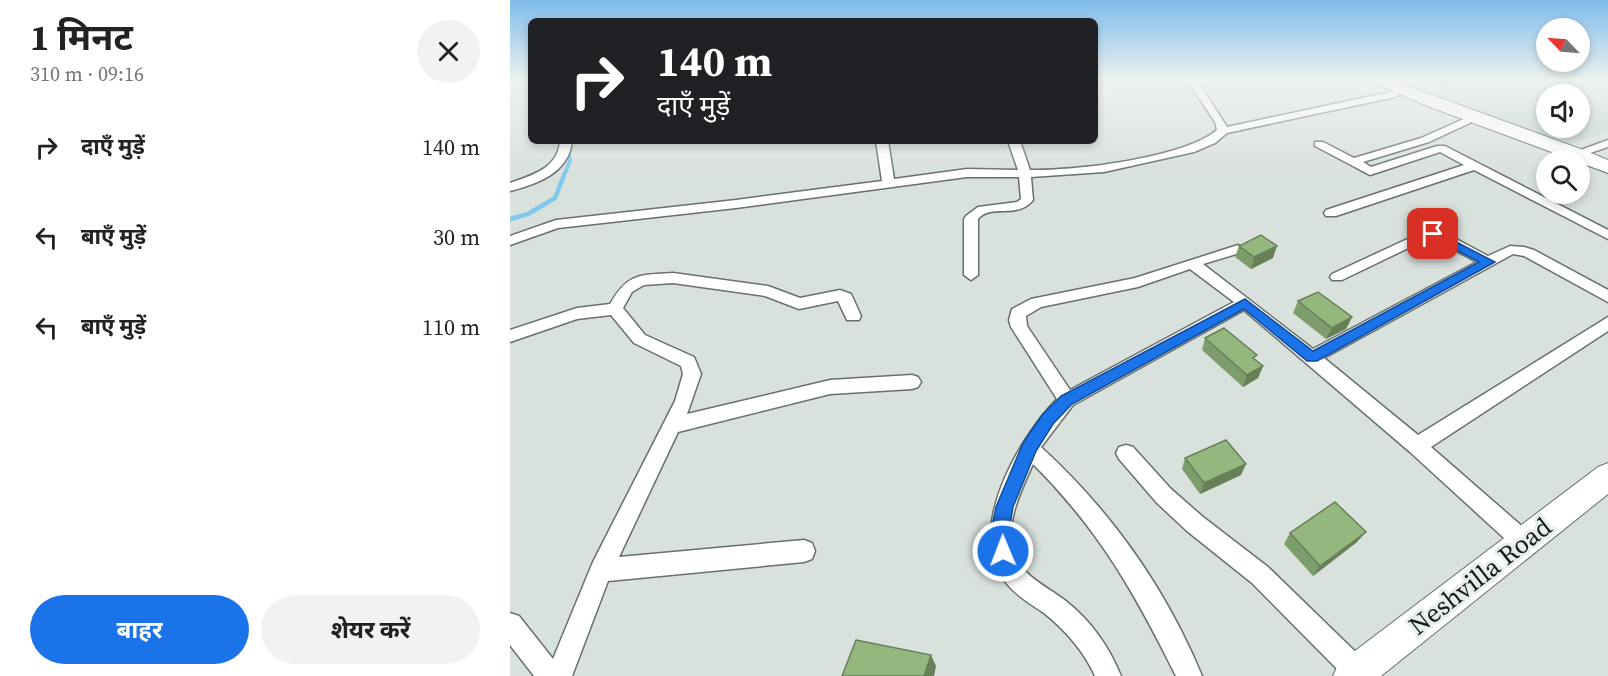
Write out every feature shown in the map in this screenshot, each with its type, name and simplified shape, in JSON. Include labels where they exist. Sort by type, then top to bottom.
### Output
[{"type":"main road","points":[[1439,112],[1547,150]]},
{"type":"main road","points":[[1454,112],[1550,150]]},
{"type":"main road","points":[[1590,163],[1608,167]]},
{"type":"main road","points":[[1590,168],[1608,177]]},
{"type":"street","points":[[1213,112],[1223,132]]},
{"type":"street","points":[[510,242],[556,224],[736,204],[967,173],[1024,174],[1104,168],[1194,149],[1223,132],[1316,112]]},
{"type":"street","points":[[1352,162],[1425,140],[1466,122]]},
{"type":"street","points":[[1425,140],[1608,235]]},
{"type":"street","points":[[1590,151],[1608,143]]},
{"type":"street","points":[[510,187],[557,166],[565,156],[566,144]]},
{"type":"street","points":[[882,144],[888,183]]},
{"type":"street","points":[[971,275],[971,219],[980,210],[1024,204],[1027,200],[1024,174],[1015,144]]},
{"type":"street","points":[[1319,144],[1364,169],[1390,180],[1476,165]]},
{"type":"street","points":[[1331,213],[1442,148]]},
{"type":"street","points":[[1337,277],[1427,234],[1440,236],[1489,262]]},
{"type":"street","points":[[1066,400],[1019,327],[1018,313],[1037,303],[1138,282],[1173,271],[1192,262],[1238,249]]},
{"type":"street","points":[[1312,357],[1510,250],[1529,253],[1608,297]]},
{"type":"street","points":[[1192,262],[1312,357],[1417,446],[1524,542]]},
{"type":"street","points":[[615,310],[631,284],[648,279],[673,278],[768,291],[799,304],[840,295],[846,298],[853,315]]},
{"type":"street","points":[[1108,676],[1086,637],[1053,606],[1024,586],[1006,566],[999,536],[1005,507],[1029,448],[1047,419],[1066,400],[1245,303]]},
{"type":"street","points":[[510,336],[593,310],[615,310],[646,343],[688,362],[692,374],[684,400],[601,570],[560,676]]},
{"type":"street","points":[[1417,446],[1608,323]]},
{"type":"street","points":[[671,426],[830,387],[912,382]]},
{"type":"street","points":[[1029,448],[1062,480],[1110,536],[1152,604],[1189,676]]},
{"type":"street","points":[[1126,453],[1164,496],[1195,524],[1260,575],[1355,674]]},
{"type":"street","name":"Neshvilla Road","points":[[1355,674],[1524,542],[1603,487]]},
{"type":"street","points":[[601,570],[804,551]]},
{"type":"street","points":[[510,625],[550,676]]},
{"type":"shaded area","points":[[1483,112],[1536,112],[1536,131]]},
{"type":"shaded area","points":[[1590,112],[1608,112],[1608,131],[1590,137]]},
{"type":"shaded area","points":[[1554,138],[1588,138],[1570,144]]},
{"type":"building","points":[[1261,235],[1277,246],[1254,257],[1239,246]]},
{"type":"building","points":[[1318,292],[1352,317],[1332,328],[1298,301]]},
{"type":"building","points":[[1224,328],[1257,355],[1253,358],[1263,366],[1247,375],[1205,338]]},
{"type":"building","points":[[1226,440],[1246,464],[1204,483],[1185,458]]},
{"type":"building","points":[[1335,502],[1366,532],[1320,566],[1290,533]]},
{"type":"building","points":[[856,640],[931,655],[924,676],[842,676]]},
{"type":"waterway","points":[[562,180],[570,161],[567,144]]},
{"type":"waterway","points":[[510,219],[528,214],[555,198],[563,178]]},
{"type":"route","points":[[1003,551],[999,536],[1005,507],[1029,448],[1047,419],[1066,400],[1245,303],[1312,357],[1489,262],[1433,234]]}]
